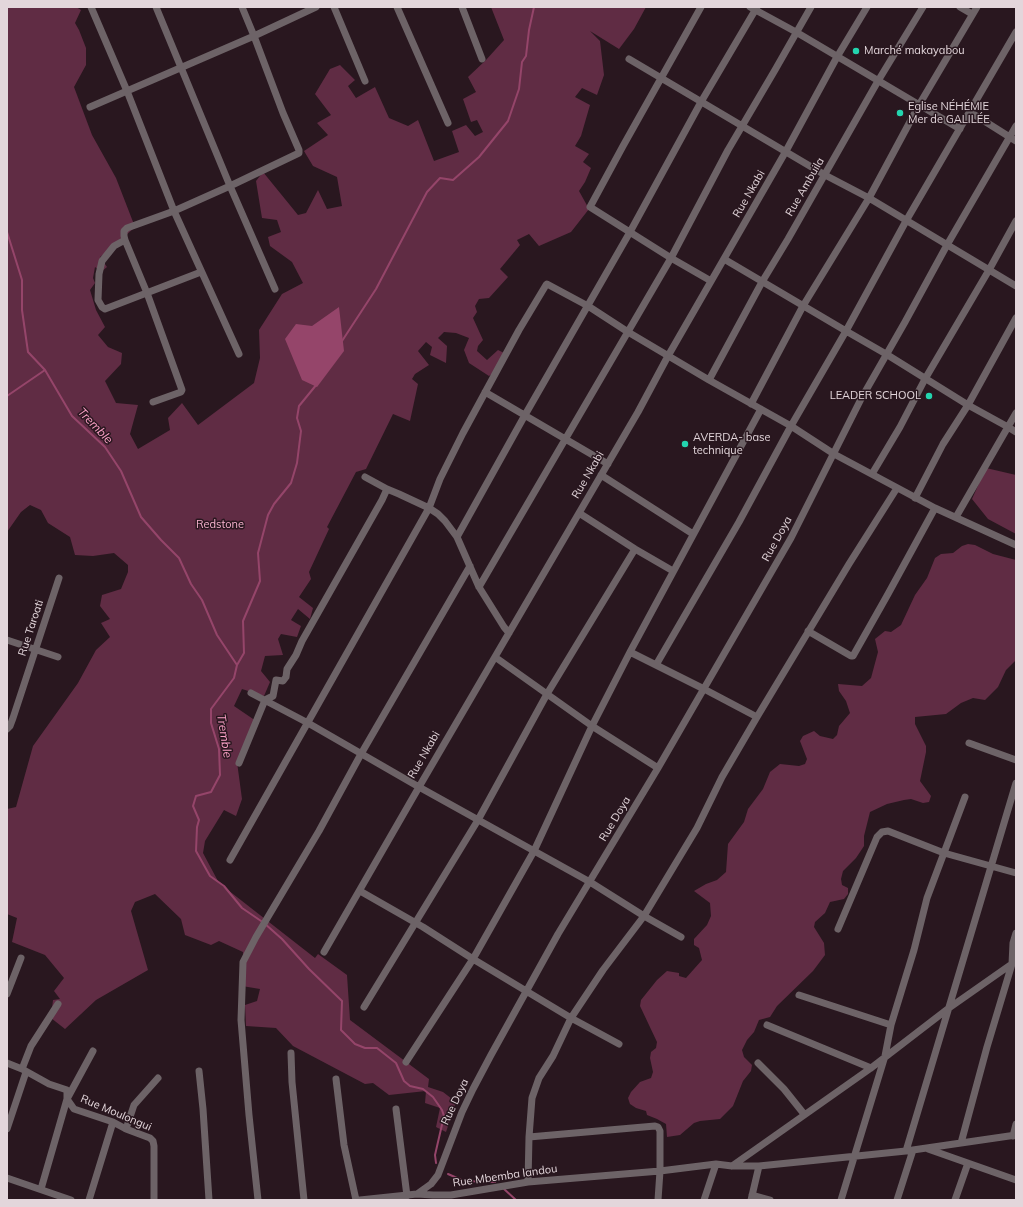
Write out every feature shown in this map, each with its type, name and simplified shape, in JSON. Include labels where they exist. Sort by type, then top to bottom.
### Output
[{"type":"street","points":[[91,7],[127,91],[174,211],[239,354]]},
{"type":"street","points":[[156,7],[230,186],[275,289]]},
{"type":"street","points":[[153,402],[181,392],[182,390],[147,293],[125,240],[124,232],[127,228],[174,211],[299,153],[282,113],[242,7]]},
{"type":"street","points":[[90,107],[254,36],[316,7]]},
{"type":"street","points":[[334,7],[365,81]]},
{"type":"street","points":[[397,7],[448,123]]},
{"type":"street","points":[[462,7],[482,59]]},
{"type":"street","points":[[701,7],[590,206],[671,258],[711,281]]},
{"type":"street","points":[[479,587],[671,258],[710,182],[811,7]]},
{"type":"street","name":"Rue Nkabi","points":[[324,952],[578,513],[608,464],[668,356],[786,151],[837,57],[867,7]]},
{"type":"street","name":"Rue Ambuila","points":[[709,380],[762,282],[922,7]]},
{"type":"street","points":[[960,7],[972,14]]},
{"type":"street","points":[[751,404],[803,306],[870,198],[919,105],[976,7]]},
{"type":"street","points":[[457,537],[630,232],[754,8],[960,128]]},
{"type":"street","points":[[656,665],[739,522],[791,426],[846,332],[906,220],[1016,32]]},
{"type":"street","points":[[629,58],[825,175],[870,198],[1016,286]]},
{"type":"street","points":[[970,112],[1013,139]]},
{"type":"street","name":"Rue Doya","points":[[417,1194],[431,1184],[438,1175],[452,1136],[473,1089],[526,991],[558,934],[658,768],[791,538],[861,399],[947,245],[1013,139],[1016,126]]},
{"type":"street","points":[[872,474],[1016,221]]},
{"type":"street","points":[[125,240],[114,246],[102,261],[99,274],[98,300],[102,307],[106,309],[202,272]]},
{"type":"street","points":[[724,259],[846,332],[886,354],[968,405],[1016,432]]},
{"type":"street","points":[[230,860],[429,508],[440,479],[485,392],[546,285],[549,284],[588,306],[668,356],[791,426],[834,454],[934,508],[1016,545]]},
{"type":"street","points":[[915,498],[943,444],[968,405],[1016,318]]},
{"type":"street","points":[[485,392],[608,464]]},
{"type":"street","points":[[406,1062],[473,959],[534,851],[592,726],[760,409]]},
{"type":"street","points":[[956,517],[1016,413]]},
{"type":"street","points":[[601,475],[693,534]]},
{"type":"street","points":[[365,477],[387,489],[429,508],[442,518],[457,537],[479,587],[509,633]]},
{"type":"street","points":[[528,1182],[529,1137],[533,1093],[539,1078],[553,1056],[571,1018],[603,970],[644,916],[697,828],[722,777],[808,631],[898,488]]},
{"type":"street","points":[[240,763],[266,700],[273,696],[276,680],[283,682],[286,677],[287,669],[296,655],[302,641],[387,489]]},
{"type":"street","points":[[808,631],[853,656],[934,508]]},
{"type":"street","points":[[578,513],[635,550],[673,571]]},
{"type":"street","points":[[364,1007],[478,820],[547,694],[635,550]]},
{"type":"street","points":[[258,1200],[241,1020],[243,962],[470,566]]},
{"type":"street","name":"Rue Taroati","points":[[7,729],[13,718],[59,578]]},
{"type":"street","points":[[7,640],[58,657]]},
{"type":"street","points":[[630,652],[757,717]]},
{"type":"street","points":[[495,656],[592,726],[658,768]]},
{"type":"street","points":[[251,693],[308,723],[419,787],[590,882],[681,937]]},
{"type":"street","points":[[969,743],[1016,760]]},
{"type":"street","points":[[897,1200],[909,1150],[1016,783]]},
{"type":"street","points":[[841,1200],[885,1056],[891,1025],[914,950],[927,898],[965,797]]},
{"type":"street","points":[[838,930],[877,837],[882,832],[888,831],[944,853],[1016,873]]},
{"type":"street","points":[[360,891],[416,923],[571,1018],[619,1044]]},
{"type":"street","points":[[961,1143],[987,1047],[1014,963],[1013,943],[1016,933]]},
{"type":"street","points":[[7,994],[21,958]]},
{"type":"street","points":[[732,1166],[871,1068],[950,1008],[1014,963]]},
{"type":"street","points":[[799,995],[891,1025]]},
{"type":"street","points":[[7,1129],[31,1046],[58,1004]]},
{"type":"street","points":[[767,1025],[871,1068]]},
{"type":"street","points":[[41,1189],[67,1099],[93,1052]]},
{"type":"street","points":[[291,1053],[292,1082],[304,1200]]},
{"type":"street","name":"Rue Moulongui","points":[[7,1063],[24,1070],[49,1084],[67,1090],[67,1099],[74,1109],[113,1122],[126,1129],[150,1138],[153,1141],[154,1146],[154,1200]]},
{"type":"street","points":[[758,1064],[784,1089],[804,1114]]},
{"type":"street","points":[[199,1071],[209,1200]]},
{"type":"street","points":[[126,1129],[134,1105],[158,1078]]},
{"type":"street","points":[[336,1079],[344,1145],[356,1200]]},
{"type":"street","points":[[396,1109],[407,1196]]},
{"type":"street","points":[[89,1200],[113,1122]]},
{"type":"street","points":[[1014,1136],[1016,1124]]},
{"type":"street","points":[[529,1137],[656,1126],[660,1131],[656,1171],[658,1200]]},
{"type":"street","name":"Rue Mbemba landou","points":[[360,1200],[417,1194],[432,1198],[528,1182],[656,1171],[716,1164],[732,1166],[759,1166],[909,1150],[1014,1136]]},
{"type":"street","points":[[925,1148],[1016,1180]]},
{"type":"street","points":[[955,1200],[968,1163]]},
{"type":"street","points":[[704,1200],[716,1164]]},
{"type":"street","points":[[759,1166],[751,1198],[770,1200]]},
{"type":"street","points":[[7,1179],[41,1189],[58,1198],[71,1200]]},
{"type":"green space","name":"Redstone","points":[[7,7],[76,7],[81,10],[75,23],[86,48],[86,65],[74,87],[92,135],[116,178],[135,227],[100,257],[107,267],[101,272],[95,267],[93,278],[95,283],[90,290],[96,310],[105,327],[98,335],[108,347],[122,353],[121,364],[105,381],[116,403],[138,405],[130,434],[138,449],[170,430],[168,418],[182,403],[198,425],[254,383],[260,358],[259,330],[282,294],[303,283],[292,262],[270,246],[268,237],[281,232],[277,220],[262,218],[256,181],[263,172],[298,215],[306,213],[318,190],[327,209],[342,206],[337,177],[313,166],[304,151],[328,135],[317,123],[331,115],[315,94],[330,69],[340,65],[355,80],[348,86],[356,98],[375,87],[389,118],[408,126],[418,120],[434,161],[459,152],[452,131],[466,125],[475,136],[483,132],[477,120],[471,122],[463,99],[476,92],[468,77],[504,40],[491,7],[646,7],[634,29],[619,49],[590,31],[600,41],[604,75],[597,95],[582,88],[575,97],[590,105],[581,136],[575,146],[589,154],[583,162],[591,168],[579,191],[589,209],[571,232],[539,246],[529,234],[517,240],[520,245],[500,269],[508,277],[489,298],[479,299],[475,306],[477,312],[473,318],[483,340],[478,346],[477,351],[487,360],[498,350],[506,354],[495,372],[489,376],[469,363],[464,350],[469,338],[456,333],[444,332],[438,338],[447,346],[446,363],[430,355],[432,347],[426,342],[418,351],[429,365],[415,374],[412,379],[418,384],[410,421],[393,414],[366,469],[356,472],[327,527],[329,529],[309,572],[311,579],[299,597],[313,608],[310,619],[298,609],[291,620],[301,626],[297,637],[281,634],[278,639],[283,655],[265,656],[261,671],[270,682],[264,696],[242,689],[234,706],[256,721],[237,762],[242,799],[236,816],[224,810],[205,841],[203,853],[219,883],[315,958],[318,954],[347,975],[350,1020],[429,1079],[428,1087],[443,1092],[456,1102],[446,1132],[436,1127],[440,1108],[425,1103],[426,1091],[389,1095],[373,1083],[365,1084],[293,1046],[276,1028],[246,1026],[245,1005],[257,1001],[260,989],[242,986],[243,952],[219,941],[211,945],[185,935],[181,919],[155,894],[135,902],[131,911],[148,970],[96,1000],[65,1029],[51,1018],[53,1000],[60,999],[54,991],[64,978],[45,955],[12,942],[17,918],[7,914],[7,809],[16,807],[33,746],[78,683],[96,650],[110,637],[101,623],[110,619],[100,606],[102,595],[121,589],[128,572],[128,565],[114,553],[93,556],[75,555],[70,537],[48,523],[41,510],[30,505],[21,512],[7,532]]},
{"type":"green space","points":[[986,468],[1016,475],[1016,534],[988,519],[972,499]]},
{"type":"green space","points":[[968,544],[975,545],[993,554],[1016,560],[1016,660],[1006,670],[998,687],[985,700],[973,698],[961,703],[946,714],[915,717],[915,724],[926,746],[920,781],[931,796],[929,802],[923,803],[911,799],[904,800],[887,804],[870,812],[864,836],[864,846],[856,858],[843,871],[841,879],[842,885],[848,888],[848,894],[844,899],[830,902],[825,913],[815,922],[814,927],[824,943],[825,955],[813,971],[777,1006],[770,1017],[759,1020],[754,1032],[747,1040],[742,1050],[744,1057],[752,1065],[751,1071],[743,1081],[733,1106],[720,1119],[694,1123],[680,1135],[667,1137],[666,1124],[647,1115],[646,1111],[636,1108],[630,1104],[628,1098],[640,1082],[651,1078],[653,1072],[650,1058],[651,1052],[656,1048],[657,1042],[640,1006],[641,1000],[657,980],[667,971],[679,973],[679,976],[686,978],[702,960],[699,948],[694,945],[694,939],[707,925],[711,916],[710,903],[694,891],[717,880],[726,872],[728,844],[744,822],[748,809],[763,789],[770,772],[780,764],[799,766],[805,764],[807,759],[800,741],[803,736],[814,731],[820,736],[833,739],[837,735],[839,726],[850,713],[846,701],[839,691],[838,684],[862,686],[871,678],[878,652],[875,639],[885,631],[891,632],[901,625],[915,595],[927,578],[935,558],[941,554],[953,553],[962,546]]},
{"type":"shaded area","points":[[339,307],[344,351],[317,387],[302,380],[285,339],[296,324],[312,326]]},
{"type":"waterway","points":[[342,341],[376,289],[427,192],[440,178],[453,180],[479,157],[508,121],[519,89],[522,62],[526,56],[529,30],[534,7]]},
{"type":"waterway","name":"Tremble","points":[[7,232],[22,280],[22,310],[28,352],[45,370],[72,416],[105,447],[121,471],[141,517],[179,558],[191,584],[202,600],[217,635],[237,665],[234,678],[211,709],[211,723],[219,749],[220,775],[211,792],[196,796],[193,806],[199,820],[197,827],[196,851],[210,876],[224,886],[242,908],[264,923],[282,939],[309,969],[342,1001],[341,1030],[355,1044],[365,1048],[377,1048],[396,1063],[404,1081],[410,1086],[423,1089],[433,1097],[442,1110],[444,1116],[435,1155],[436,1163]]},
{"type":"waterway","points":[[7,396],[45,370]]},
{"type":"waterway","points":[[237,665],[244,653],[243,621],[260,581],[258,553],[268,515],[274,504],[291,483],[297,463],[301,431],[297,418],[299,406],[317,384]]},
{"type":"waterway","name":"Tremble","points":[[448,1174],[464,1181],[495,1182]]},
{"type":"waterway","name":"Tremble","points":[[504,1189],[516,1200]]},
{"type":"place","name":"Marché makayabou","points":[[856,51]]},
{"type":"place","name":"Eglise NÉHÉMIE Mer de GALILÉE","points":[[900,113]]},
{"type":"place","name":"LEADER SCHOOL","points":[[929,396]]},
{"type":"place","name":"AVERDA- base technique","points":[[685,444]]}]
